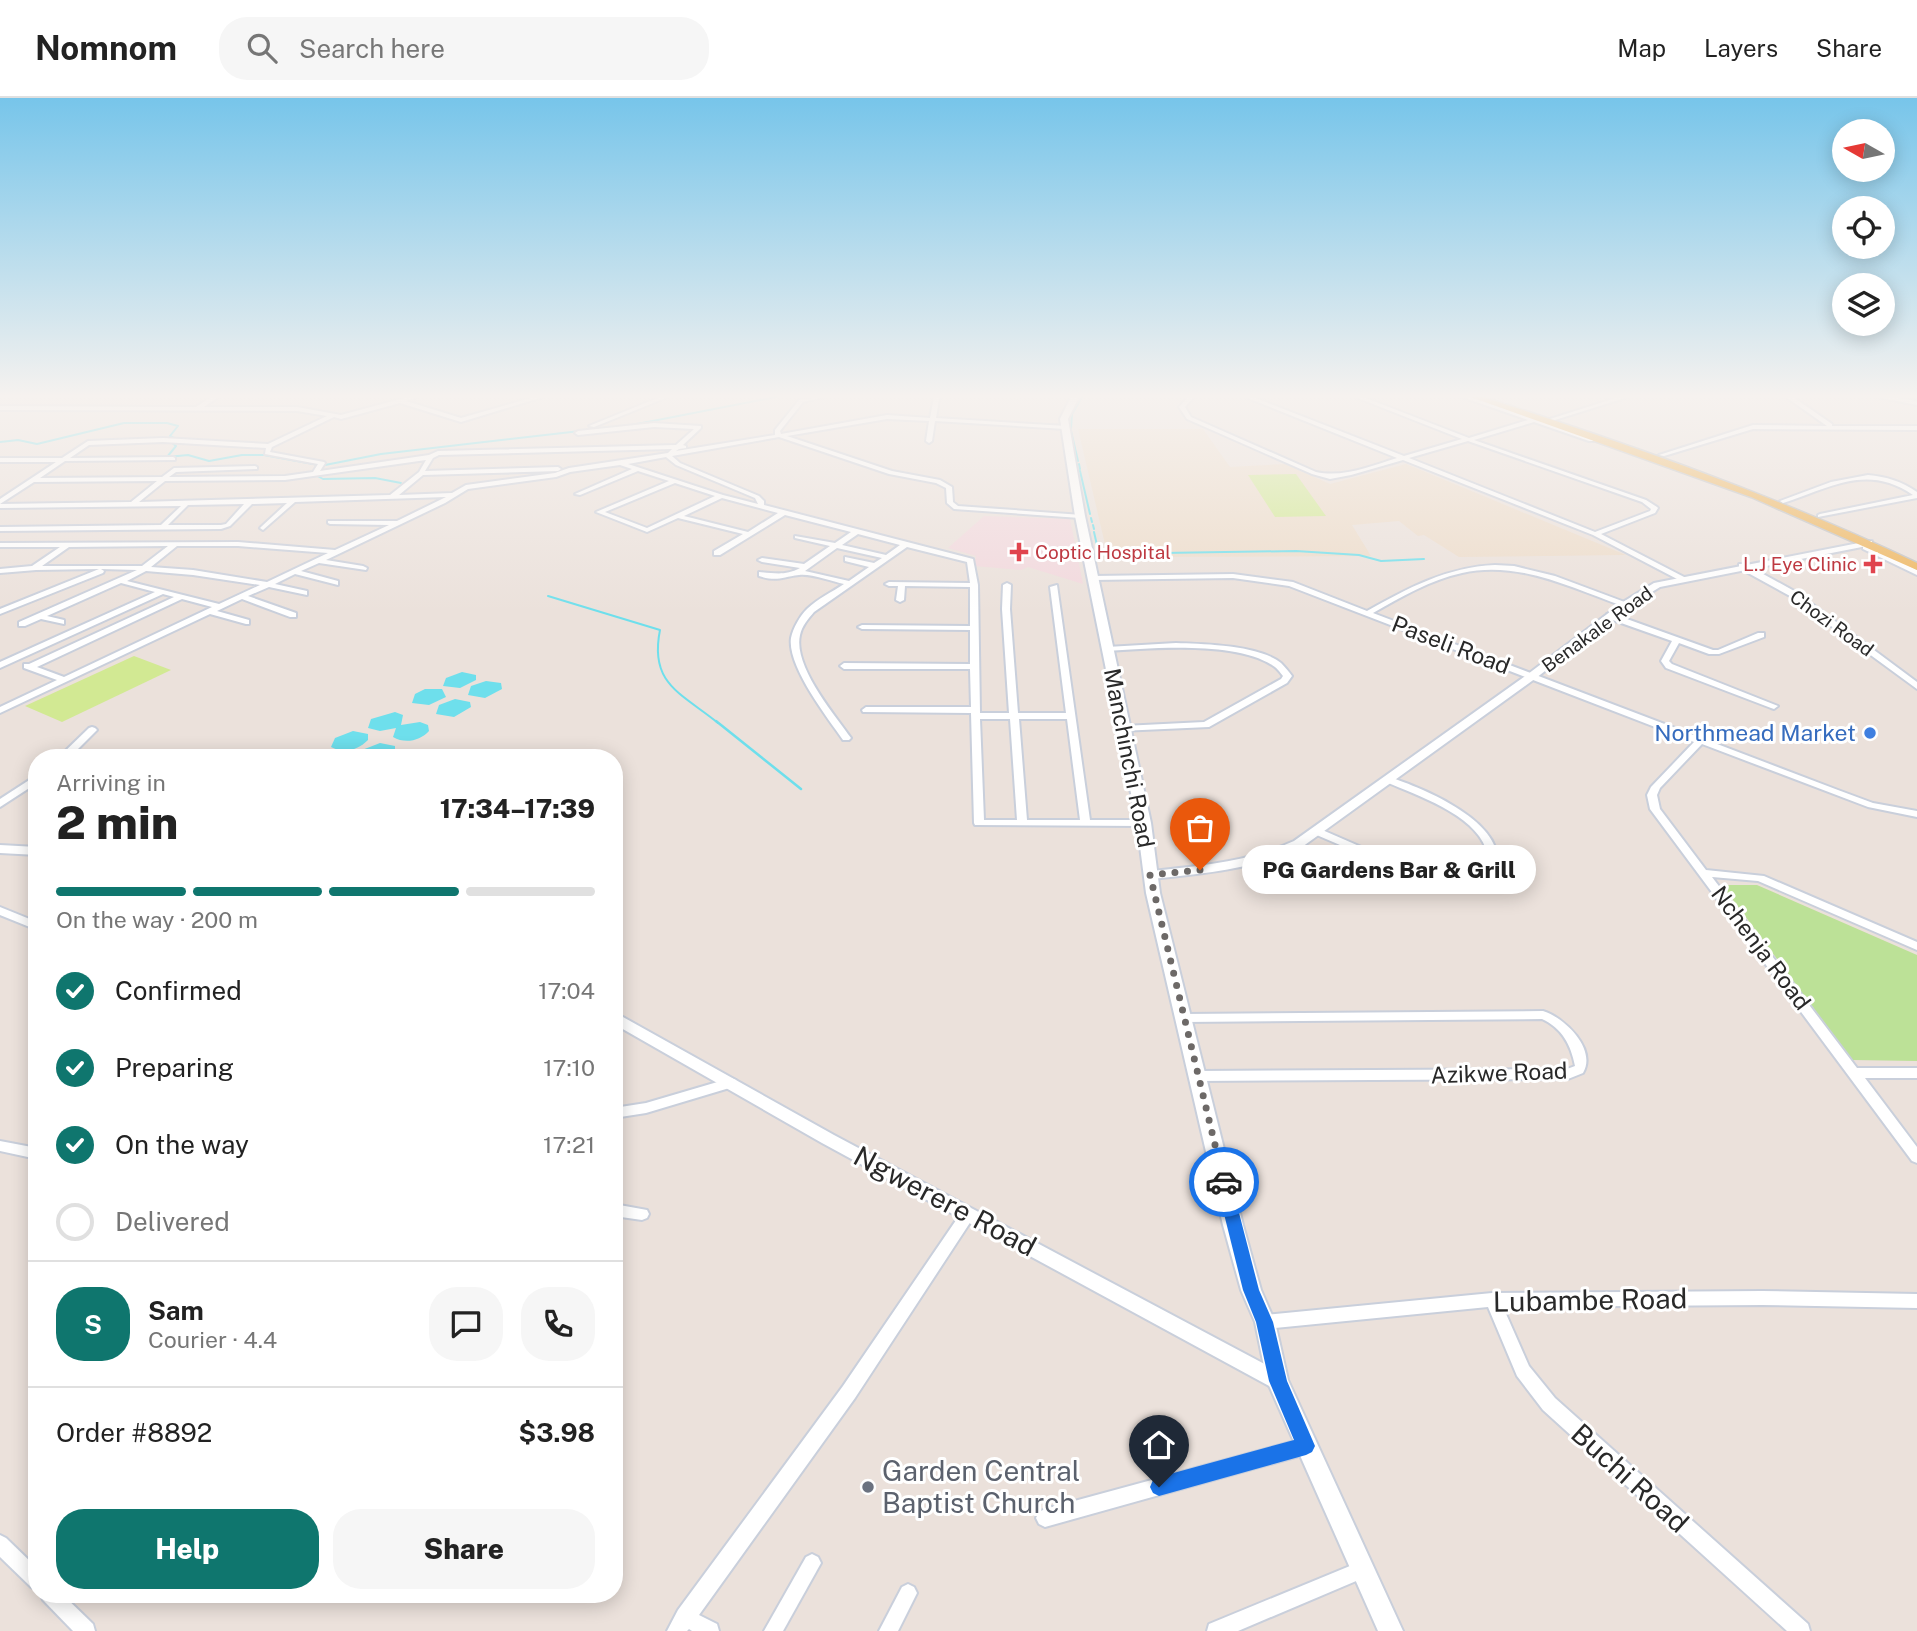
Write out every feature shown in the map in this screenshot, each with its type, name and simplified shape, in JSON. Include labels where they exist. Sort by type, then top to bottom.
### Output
[{"type":"main road","name":"Manchinchi Road","points":[[1072,469],[1144,823],[1150,875],[1251,1290],[1265,1322],[1278,1381],[1391,1631]]},
{"type":"main road","points":[[1685,469],[1799,511],[1865,544],[1917,565]]},
{"type":"main road","points":[[1698,469],[1820,516],[1917,565]]},
{"type":"street","points":[[0,504],[52,469]]},
{"type":"street","points":[[132,505],[174,470],[233,469]]},
{"type":"street","points":[[316,473],[319,469]]},
{"type":"street","points":[[35,480],[285,478],[348,469]]},
{"type":"street","points":[[392,497],[424,469]]},
{"type":"street","points":[[0,710],[401,523],[466,487],[556,475],[578,469]]},
{"type":"street","points":[[421,473],[581,469]]},
{"type":"street","points":[[578,494],[638,469],[721,496],[970,561],[974,585],[979,823],[1144,823]]},
{"type":"street","points":[[689,469],[757,497],[761,506]]},
{"type":"street","points":[[880,469],[938,481],[949,487],[950,503],[956,508],[1080,516]]},
{"type":"street","points":[[1304,469],[1336,477],[1367,469]]},
{"type":"street","points":[[1427,469],[1595,534],[1682,578]]},
{"type":"street","points":[[1551,469],[1644,501],[1654,508],[1653,512],[1595,534]]},
{"type":"street","points":[[1783,501],[1857,476],[1893,483],[1917,495]]},
{"type":"street","points":[[674,481],[599,512],[647,530],[721,496]]},
{"type":"street","points":[[0,504],[186,504],[451,495]]},
{"type":"street","points":[[1820,516],[1917,495]]},
{"type":"street","points":[[263,528],[293,501]]},
{"type":"street","points":[[0,529],[226,527],[250,502]]},
{"type":"street","points":[[162,528],[186,504]]},
{"type":"street","points":[[717,553],[783,513]]},
{"type":"street","points":[[676,515],[749,534]]},
{"type":"street","points":[[330,522],[401,523]]},
{"type":"street","points":[[762,574],[768,577],[795,575],[856,532]]},
{"type":"street","points":[[797,537],[888,557]]},
{"type":"street","points":[[0,545],[246,544],[337,552]]},
{"type":"street","points":[[1865,544],[1917,573]]},
{"type":"street","name":"Benakale Road","points":[[1532,676],[1626,604],[1657,585],[1742,566],[1865,544]]},
{"type":"street","points":[[35,567],[67,545]]},
{"type":"street","points":[[22,624],[144,569],[174,545]]},
{"type":"street","points":[[846,738],[797,658],[794,639],[811,610],[905,545]]},
{"type":"street","points":[[848,559],[874,566]]},
{"type":"street","points":[[762,560],[808,565]]},
{"type":"street","points":[[320,561],[363,568]]},
{"type":"street","name":"Chozi Road","points":[[1742,566],[1806,602],[1917,686]]},
{"type":"street","points":[[0,571],[35,567],[182,571],[304,593]]},
{"type":"street","points":[[1368,613],[1420,585],[1483,567],[1536,574],[1626,604]]},
{"type":"street","points":[[0,612],[106,568]]},
{"type":"street","points":[[296,572],[335,583]]},
{"type":"street","points":[[801,572],[849,583]]},
{"type":"street","name":"Paseli Road","points":[[1093,578],[1255,577],[1300,587],[1857,801],[1917,814]]},
{"type":"street","points":[[120,581],[220,607]]},
{"type":"street","points":[[889,584],[974,585]]},
{"type":"street","points":[[900,600],[902,584]]},
{"type":"street","points":[[1007,585],[1022,823]]},
{"type":"street","points":[[1054,587],[1085,822]]},
{"type":"street","points":[[0,665],[162,592]]},
{"type":"street","points":[[30,667],[181,597]]},
{"type":"street","points":[[242,597],[293,615]]},
{"type":"street","points":[[211,612],[246,622]]},
{"type":"street","points":[[114,614],[130,620]]},
{"type":"street","points":[[40,616],[61,622]]},
{"type":"street","points":[[1610,616],[1716,652],[1761,635]]},
{"type":"street","points":[[862,628],[973,628]]},
{"type":"street","points":[[1677,640],[1665,661],[1669,666],[1774,706]]},
{"type":"street","points":[[1107,649],[1226,647],[1257,655],[1285,669],[1288,676],[1284,681],[1206,725],[1123,729]]},
{"type":"street","points":[[11,661],[65,680]]},
{"type":"street","points":[[844,666],[974,667]]},
{"type":"street","points":[[1150,875],[1240,866],[1262,860],[1298,844],[1532,676]]},
{"type":"street","points":[[866,710],[1072,716]]},
{"type":"street","points":[[72,749],[92,730]]},
{"type":"street","name":"Nchenja Road","points":[[1699,742],[1656,787],[1653,802],[1658,814],[1917,1157]]},
{"type":"street","points":[[1316,831],[1403,869],[1478,871],[1492,867],[1490,850],[1474,823],[1453,809],[1389,780]]},
{"type":"street","points":[[0,804],[28,784]]},
{"type":"street","points":[[0,849],[28,851]]},
{"type":"street","points":[[1704,873],[1760,878],[1917,946]]},
{"type":"street","points":[[0,911],[28,922]]},
{"type":"street","name":"Azikwe Road","points":[[1184,1018],[1539,1014],[1552,1018],[1563,1027],[1576,1046],[1581,1066],[1579,1070],[1568,1074],[1197,1076]]},
{"type":"street","name":"Ngwerere Road","points":[[623,1022],[968,1214],[1278,1381]]},
{"type":"street","points":[[1855,1073],[1917,1073]]},
{"type":"street","points":[[623,1112],[646,1108],[731,1083]]},
{"type":"street","points":[[0,1146],[28,1152]]},
{"type":"street","points":[[623,1211],[642,1214]]},
{"type":"street","points":[[710,1631],[681,1624],[849,1392],[968,1214]]},
{"type":"street","name":"Lubambe Road","points":[[1265,1322],[1492,1300],[1762,1298],[1917,1301]]},
{"type":"street","name":"Buchi Road","points":[[1492,1300],[1523,1371],[1549,1404],[1801,1631]]},
{"type":"street","points":[[1045,1518],[1306,1446]]},
{"type":"street","points":[[0,1544],[28,1572]]},
{"type":"street","points":[[774,1631],[812,1563]]},
{"type":"street","points":[[1216,1631],[1362,1570]]},
{"type":"street","points":[[888,1631],[908,1593]]},
{"type":"street","points":[[58,1603],[86,1631]]},
{"type":"shaded area","points":[[1087,469],[1295,469],[1330,484],[1389,469],[1417,469],[1626,555],[1459,557],[1424,535],[1418,536],[1399,521],[1352,525],[1371,556],[1108,557]]},
{"type":"shaded area","name":"Coptic Hospital","points":[[984,516],[1070,519],[1083,584],[1028,567],[1021,570],[974,566],[976,556],[948,548]]},
{"type":"green space","points":[[1296,474],[1326,516],[1275,517],[1248,475]]},
{"type":"green space","points":[[134,656],[171,670],[62,722],[25,706]]},
{"type":"green space","points":[[1722,885],[1757,885],[1917,955],[1917,1061],[1852,1060]]},
{"type":"water","points":[[462,672],[476,675],[476,680],[460,688],[443,686],[446,678]]},
{"type":"water","points":[[486,681],[501,683],[502,689],[485,698],[468,695],[471,686]]},
{"type":"water","points":[[425,689],[442,689],[446,697],[429,705],[412,703],[415,694]]},
{"type":"water","points":[[455,699],[470,702],[471,707],[454,717],[436,714],[439,705]]},
{"type":"water","points":[[395,712],[403,715],[401,725],[420,722],[428,725],[429,731],[421,737],[407,741],[393,737],[396,728],[380,731],[368,728],[371,719]]},
{"type":"water","points":[[353,731],[368,734],[368,740],[353,749],[331,747],[335,738]]},
{"type":"water","points":[[380,743],[395,746],[395,749],[365,749]]},
{"type":"waterway","points":[[1080,471],[1090,514]]},
{"type":"waterway","points":[[314,474],[323,479],[375,478],[401,483]]},
{"type":"waterway","points":[[1091,518],[1092,522]]},
{"type":"waterway","points":[[1093,525],[1094,529]]},
{"type":"waterway","points":[[1094,532],[1099,554],[1296,551],[1359,555],[1381,561],[1424,559]]},
{"type":"waterway","points":[[548,596],[660,630],[659,663],[664,675],[680,695],[718,723]]},
{"type":"waterway","points":[[716,721],[801,789]]},
{"type":"way so far","points":[[1200,870],[1150,875],[1224,1182]]},
{"type":"place","name":"Coptic Hospital","points":[[1019,552]]},
{"type":"place","name":"L.J Eye Clinic","points":[[1873,564]]},
{"type":"place","name":"Northmead Market","points":[[1870,733]]},
{"type":"place","name":"PG Gardens Bar & Grill","points":[[1200,870]]},
{"type":"place","name":"Garden Central Baptist Church","points":[[868,1487]]},
{"type":"route","points":[[1159,1487],[1306,1446],[1278,1381],[1265,1322],[1251,1290],[1224,1182]]}]
